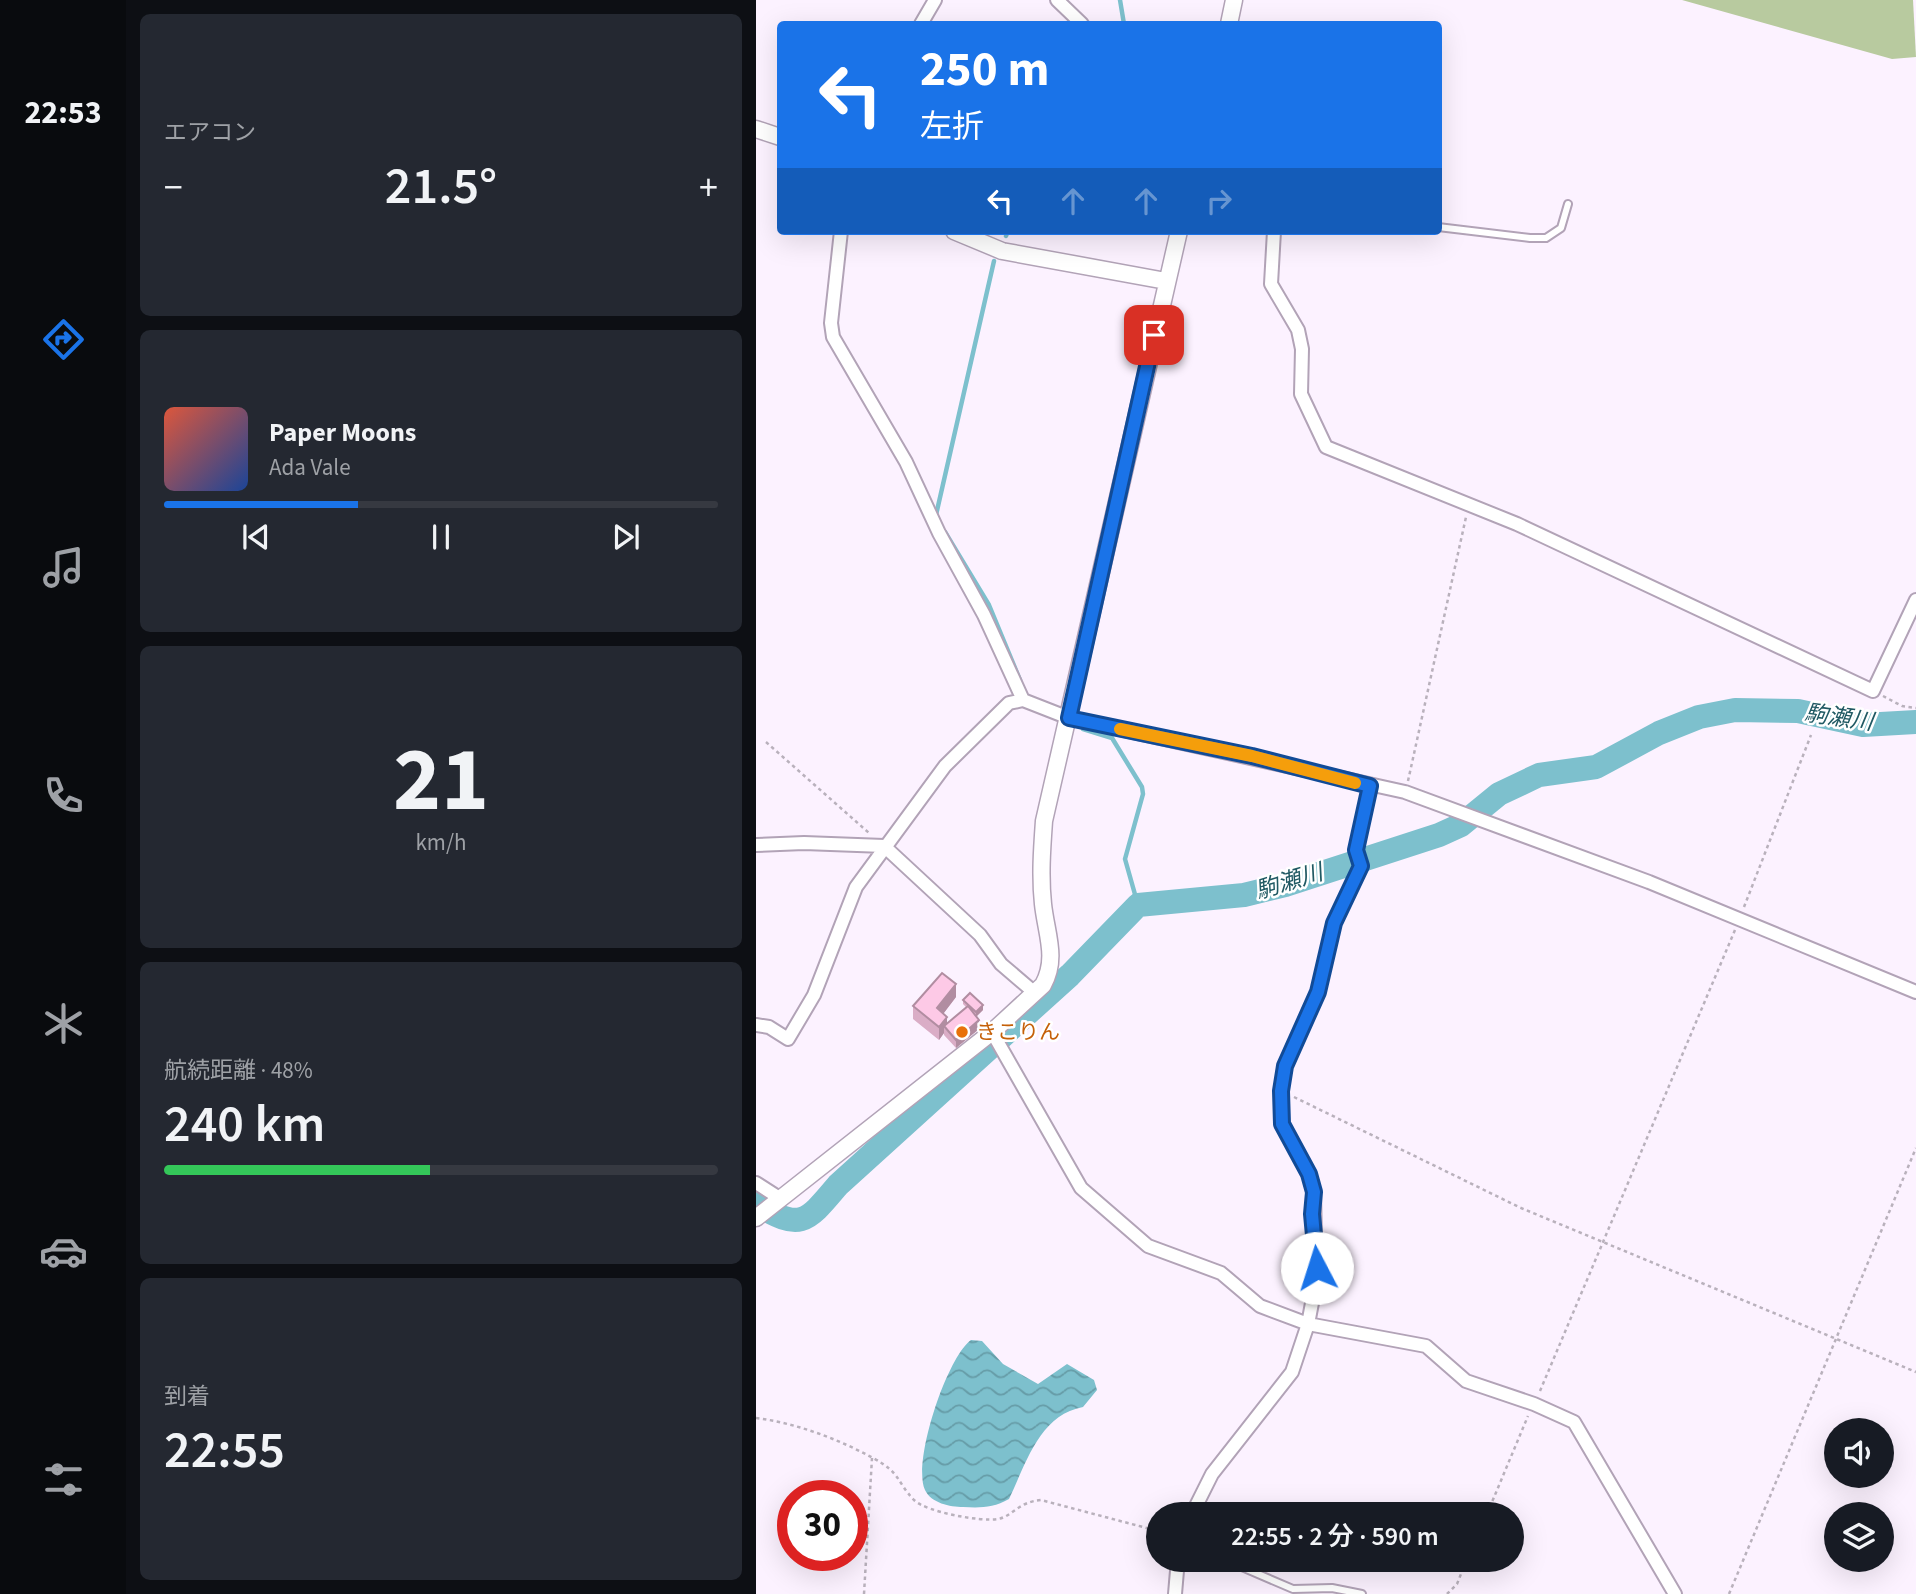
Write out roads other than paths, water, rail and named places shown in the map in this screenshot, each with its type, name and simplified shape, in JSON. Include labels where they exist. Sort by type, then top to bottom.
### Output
[{"type":"street","points":[[924,21],[935,0]]},
{"type":"street","points":[[1057,0],[1079,21]]},
{"type":"street","points":[[1230,21],[1234,0]]},
{"type":"street","points":[[756,129],[777,136]]},
{"type":"street","points":[[841,235],[831,323],[833,337],[906,462],[939,533],[984,615],[1023,700]]},
{"type":"street","points":[[964,235],[1002,251],[1166,281]]},
{"type":"street","points":[[758,1217],[992,1032],[1035,993],[1049,975],[1052,960],[1043,905],[1041,863],[1044,821],[1177,235]]},
{"type":"street","points":[[1274,235],[1271,284],[1298,330],[1302,349],[1301,394],[1326,447],[1468,507],[1517,524],[1873,691],[1916,600]]},
{"type":"street","points":[[756,1025],[769,1027],[788,1039],[814,995],[856,887],[884,846],[946,766],[1009,703],[1023,700],[1069,718],[1252,756],[1370,786],[1405,792],[1739,919],[1916,992]]},
{"type":"street","points":[[1198,1502],[1212,1474],[1293,1372],[1308,1324],[1317,1273],[1314,1192],[1309,1174],[1282,1124],[1281,1091],[1285,1066],[1318,992],[1334,923],[1359,859],[1370,786]]},
{"type":"street","points":[[756,845],[804,843],[884,846],[980,935],[1001,964],[1035,993]]},
{"type":"street","points":[[992,1032],[1080,1188],[1148,1245],[1221,1273],[1260,1306],[1308,1324],[1426,1346],[1466,1381],[1534,1404],[1574,1422],[1675,1594]]},
{"type":"street","points":[[756,1183],[778,1201]]},
{"type":"street","points":[[1175,1594],[1177,1572]]},
{"type":"lane","points":[[1442,227],[1546,238],[1562,228],[1568,204]]},
{"type":"lane","points":[[1255,1572],[1293,1589],[1332,1588],[1362,1594]]},
{"type":"water","points":[[971,1340],[982,1341],[1003,1364],[1038,1384],[1067,1364],[1094,1380],[1097,1390],[1083,1407],[1068,1412],[1045,1430],[1028,1457],[1009,1499],[981,1507],[952,1506],[936,1501],[925,1490],[922,1476],[928,1435],[942,1388],[962,1350]]},
{"type":"waterway","points":[[1120,0],[1124,21]]},
{"type":"waterway","points":[[936,515],[994,261]]},
{"type":"waterway","points":[[945,532],[989,605],[1020,680]]},
{"type":"waterway","name":"駒瀬川","points":[[756,1204],[783,1218],[793,1220],[810,1215],[838,1185],[1070,975],[1138,905],[1244,895],[1285,885],[1439,835],[1461,825],[1499,794],[1539,775],[1596,767],[1659,733],[1699,717],[1735,710],[1798,711],[1863,725],[1916,722]]},
{"type":"waterway","points":[[1083,729],[1112,738],[1142,787],[1143,794],[1125,859],[1138,905]]},
{"type":"place","name":"きこりん","points":[[962,1032]]}]
